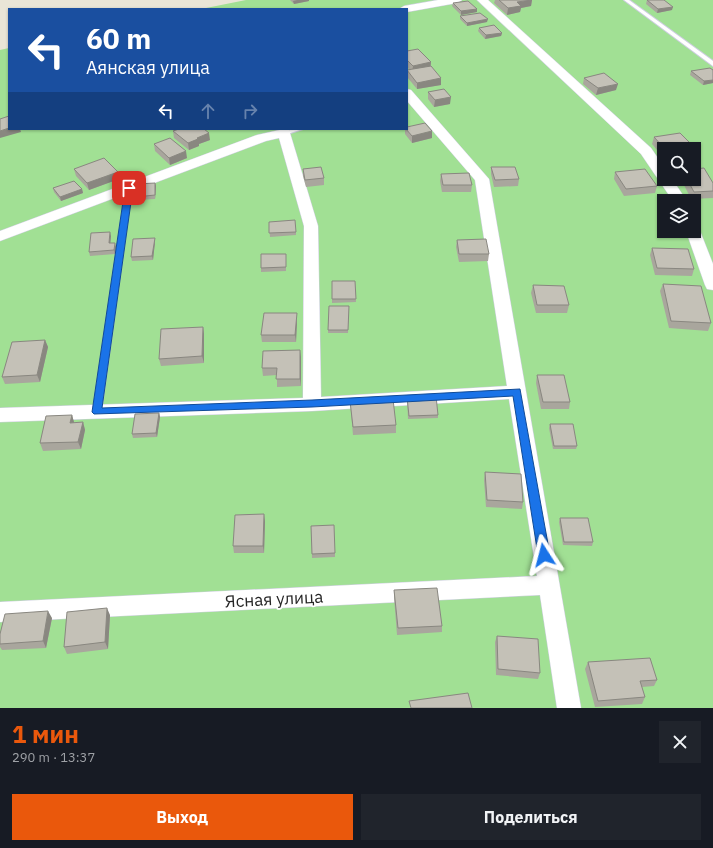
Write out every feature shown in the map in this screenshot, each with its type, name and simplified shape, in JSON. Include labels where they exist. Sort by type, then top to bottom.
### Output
[{"type":"street","points":[[408,8],[457,0]]},
{"type":"street","points":[[482,0],[646,151],[657,167]]},
{"type":"street","points":[[410,100],[482,179],[569,708]]},
{"type":"street","points":[[0,236],[262,138],[284,133],[310,226],[312,404]]},
{"type":"street","points":[[696,238],[713,285]]},
{"type":"street","points":[[0,415],[312,404],[517,392]]},
{"type":"street","name":"Ясная улица","points":[[0,612],[549,585]]},
{"type":"lane","points":[[626,0],[713,64]]},
{"type":"lane","points":[[284,133],[296,130]]},
{"type":"lane","points":[[97,412],[129,188]]},
{"type":"green space","points":[[246,0],[713,0],[713,708],[0,708],[0,50],[8,48],[8,130],[408,130],[408,8],[206,8]]},
{"type":"building","points":[[499,0],[532,0],[517,2],[521,6],[508,8]]},
{"type":"building","points":[[647,0],[664,0],[673,7],[658,9]]},
{"type":"building","points":[[468,1],[477,9],[461,11],[453,3]]},
{"type":"building","points":[[480,13],[488,19],[467,23],[460,16]]},
{"type":"building","points":[[494,25],[502,33],[486,35],[479,28]]},
{"type":"building","points":[[418,49],[431,62],[413,66],[408,61],[408,51]]},
{"type":"building","points":[[431,66],[441,78],[417,83],[408,70]]},
{"type":"building","points":[[710,68],[713,70],[713,80],[704,81],[691,71]]},
{"type":"building","points":[[604,73],[618,84],[598,88],[584,78]]},
{"type":"building","points":[[444,89],[451,97],[435,100],[428,92]]},
{"type":"building","points":[[8,116],[8,128],[0,131],[0,119]]},
{"type":"building","points":[[425,123],[432,131],[412,136],[407,130],[408,127]]},
{"type":"building","points":[[205,130],[209,133],[188,143],[173,131]]},
{"type":"building","points":[[680,133],[689,142],[659,142],[654,137]]},
{"type":"building","points":[[170,138],[186,151],[169,158],[154,144]]},
{"type":"building","points":[[104,158],[118,172],[87,183],[74,169]]},
{"type":"building","points":[[321,167],[324,178],[305,180],[303,169]]},
{"type":"building","points":[[491,167],[515,167],[519,179],[495,180]]},
{"type":"building","points":[[701,168],[704,168],[713,183],[713,191],[694,192],[691,186],[701,186]]},
{"type":"building","points":[[645,169],[657,186],[626,189],[615,172]]},
{"type":"building","points":[[469,173],[472,185],[443,185],[441,174]]},
{"type":"building","points":[[74,181],[82,189],[60,197],[53,188]]},
{"type":"building","points":[[155,183],[155,195],[136,197],[137,184]]},
{"type":"building","points":[[295,220],[296,232],[269,233],[269,222]]},
{"type":"building","points":[[110,232],[109,243],[115,243],[114,250],[89,252],[91,233]]},
{"type":"building","points":[[155,238],[152,256],[131,257],[133,239]]},
{"type":"building","points":[[486,239],[489,254],[459,254],[457,240]]},
{"type":"building","points":[[652,248],[688,249],[694,269],[657,268]]},
{"type":"building","points":[[261,254],[286,254],[286,267],[261,268]]},
{"type":"building","points":[[332,281],[355,281],[356,299],[332,299]]},
{"type":"building","points":[[663,284],[701,286],[711,323],[671,321]]},
{"type":"building","points":[[533,285],[564,286],[569,305],[537,305]]},
{"type":"building","points":[[329,306],[349,306],[348,330],[328,330]]},
{"type":"building","points":[[264,313],[297,313],[295,335],[261,335]]},
{"type":"building","points":[[203,327],[202,356],[159,359],[161,329]]},
{"type":"building","points":[[45,340],[37,375],[2,377],[12,342]]},
{"type":"building","points":[[300,350],[300,379],[276,379],[277,368],[262,368],[263,351]]},
{"type":"building","points":[[537,375],[564,375],[570,402],[543,402]]},
{"type":"building","points":[[436,396],[438,415],[409,416],[407,397]]},
{"type":"building","points":[[393,399],[396,425],[353,427],[350,401]]},
{"type":"building","points":[[159,413],[156,433],[132,434],[135,414]]},
{"type":"building","points":[[72,415],[70,423],[83,422],[78,442],[40,443],[46,416]]},
{"type":"building","points":[[550,424],[573,424],[577,446],[554,446]]},
{"type":"building","points":[[485,472],[521,474],[523,502],[487,500]]},
{"type":"building","points":[[264,514],[263,546],[233,546],[235,515]]},
{"type":"building","points":[[560,518],[588,518],[593,542],[564,542]]},
{"type":"building","points":[[334,525],[335,553],[312,554],[311,526]]},
{"type":"building","points":[[437,588],[442,626],[398,628],[394,590]]},
{"type":"building","points":[[107,608],[105,642],[64,647],[67,612]]},
{"type":"building","points":[[48,611],[43,641],[0,644],[0,634],[5,614]]},
{"type":"building","points":[[497,636],[538,639],[540,673],[498,669]]},
{"type":"building","points":[[650,658],[657,680],[640,681],[645,697],[598,701],[588,662]]},
{"type":"building","points":[[468,693],[472,708],[411,708],[409,701]]},
{"type":"route","points":[[129,188],[97,412],[312,404],[517,392],[544,555]]}]
